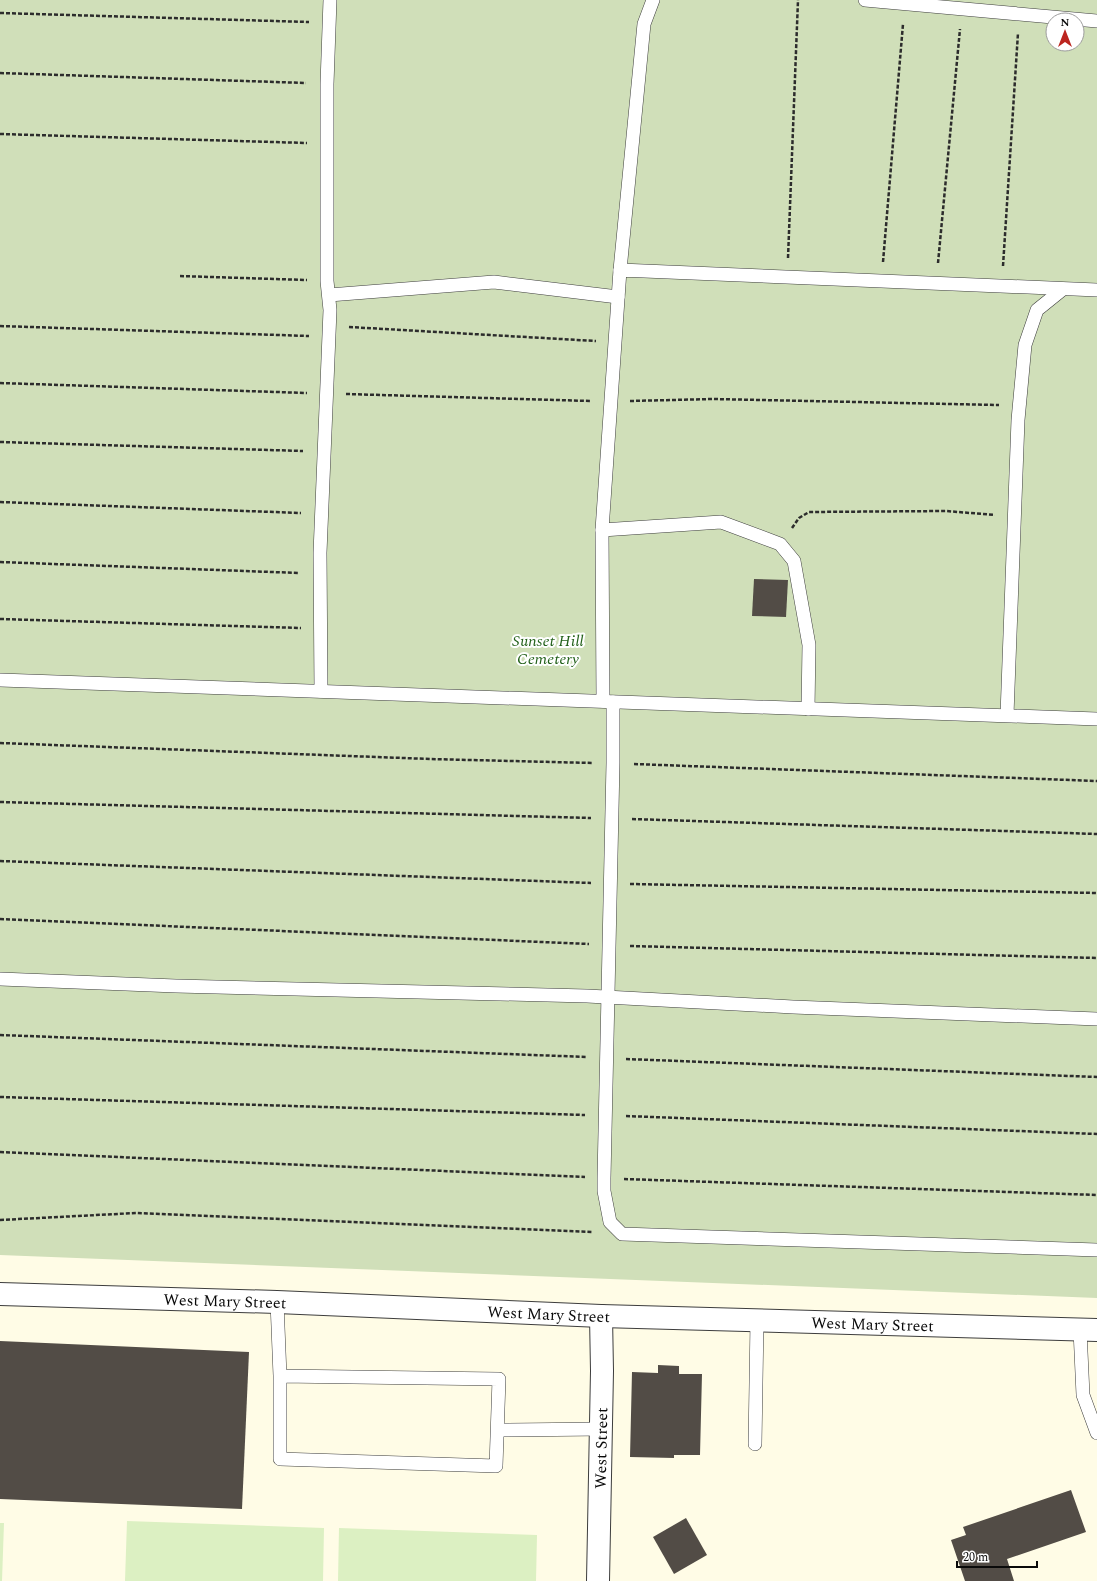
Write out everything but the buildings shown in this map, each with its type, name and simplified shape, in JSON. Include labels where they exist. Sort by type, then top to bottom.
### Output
[{"type":"street","name":"West Mary Street","points":[[0,1294],[277,1302],[601,1316],[1089,1330]]},
{"type":"street","name":"West Street","points":[[598,1581],[602,1371],[601,1316]]},
{"type":"lane","points":[[321,691],[320,574],[329,332],[327,281],[327,84],[330,0]]},
{"type":"lane","points":[[653,0],[644,24],[620,270],[602,530],[608,701],[613,763],[604,1178],[604,1191],[610,1222],[622,1234],[1097,1250]]},
{"type":"lane","points":[[866,0],[1097,22]]},
{"type":"lane","points":[[620,270],[1097,290]]},
{"type":"lane","points":[[328,295],[494,282],[618,297]]},
{"type":"lane","points":[[1007,715],[1020,405],[1025,345],[1038,310],[1063,289]]},
{"type":"lane","points":[[602,530],[721,522],[780,544],[794,561],[809,645],[808,709]]},
{"type":"lane","points":[[0,680],[1097,719]]},
{"type":"lane","points":[[0,979],[176,986],[608,997],[793,1007],[1097,1019]]},
{"type":"lane","points":[[277,1302],[280,1376],[280,1460],[496,1466],[499,1379],[280,1376]]},
{"type":"lane","points":[[755,1444],[757,1320]]},
{"type":"lane","points":[[1089,1330],[1082,1395],[1097,1433]]},
{"type":"lane","points":[[498,1430],[601,1429]]},
{"type":"path","points":[[787,276],[798,0]]},
{"type":"path","points":[[881,280],[905,3]]},
{"type":"path","points":[[936,283],[962,8]]},
{"type":"path","points":[[0,13],[329,23]]},
{"type":"path","points":[[1002,286],[1020,14]]},
{"type":"path","points":[[0,73],[327,84]]},
{"type":"path","points":[[0,134],[327,144]]},
{"type":"path","points":[[180,276],[327,281]]},
{"type":"path","points":[[0,326],[329,332],[615,342]]},
{"type":"path","points":[[0,383],[611,402],[713,399],[1020,405]]},
{"type":"path","points":[[0,442],[324,452]]},
{"type":"path","points":[[0,502],[322,514]]},
{"type":"path","points":[[780,544],[799,518],[809,512],[946,511],[1015,517]]},
{"type":"path","points":[[0,562],[320,574]]},
{"type":"path","points":[[0,620],[321,629]]},
{"type":"path","points":[[0,743],[430,759],[613,763],[1097,780]]},
{"type":"path","points":[[0,802],[611,818],[1097,834]]},
{"type":"path","points":[[0,861],[610,884],[1097,893]]},
{"type":"path","points":[[0,919],[609,945],[1097,958]]},
{"type":"path","points":[[0,1035],[1097,1077]]},
{"type":"path","points":[[0,1097],[605,1116],[1097,1134]]},
{"type":"path","points":[[0,1152],[604,1178],[1097,1195]]},
{"type":"path","points":[[0,1220],[136,1214],[622,1234]]},
{"type":"green space","name":"Sunset Hill Cemetery","points":[[0,0],[1097,0],[1097,1298],[0,1255]]},
{"type":"green space","points":[[127,1521],[324,1528],[323,1581],[125,1581]]},
{"type":"green space","points":[[0,1523],[4,1523],[2,1581],[0,1581]]},
{"type":"green space","points":[[339,1528],[537,1535],[536,1581],[338,1581]]}]
